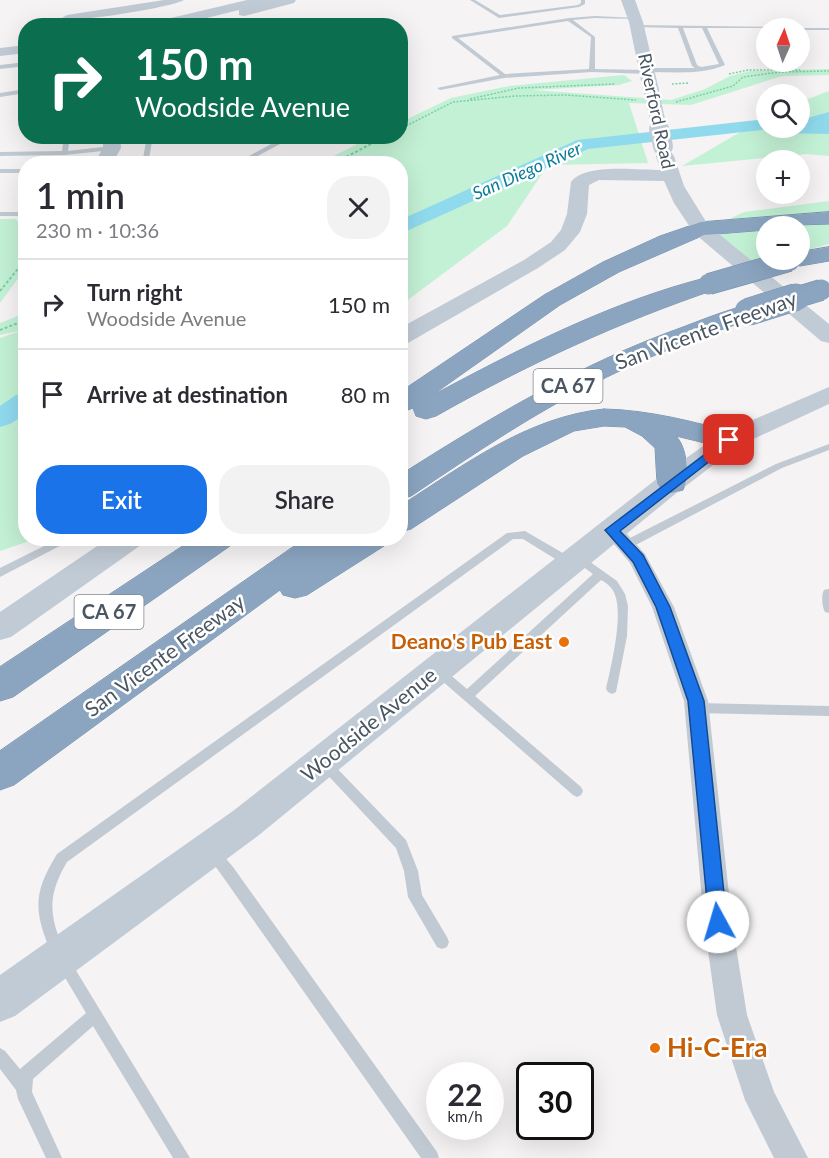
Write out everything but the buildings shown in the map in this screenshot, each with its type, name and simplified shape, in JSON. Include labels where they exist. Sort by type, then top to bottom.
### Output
[{"type":"highway","points":[[408,399],[552,300],[611,267],[701,229],[829,218]]},
{"type":"highway","name":"San Vicente Freeway","points":[[810,257],[829,254]]},
{"type":"highway","name":"San Vicente Freeway","points":[[408,420],[517,360],[564,338],[650,303],[760,270]]},
{"type":"highway","name":"San Vicente Freeway","points":[[408,484],[493,428],[575,382],[655,346],[748,312],[825,289]]},
{"type":"highway","points":[[408,515],[531,436],[563,424],[598,418],[624,418],[653,422],[729,440]]},
{"type":"highway","points":[[624,418],[652,430],[669,445],[672,483]]},
{"type":"highway","name":"CA 67","points":[[0,686],[207,546]]},
{"type":"highway","name":"San Vicente Freeway","points":[[0,773],[318,546]]},
{"type":"highway","points":[[112,693],[360,546]]},
{"type":"main road","points":[[189,18],[264,0]]},
{"type":"main road","points":[[218,18],[289,0]]},
{"type":"main road","name":"Riverford Road","points":[[628,0],[648,71],[668,170],[685,208],[701,229],[829,336]]},
{"type":"main road","points":[[0,45],[18,44]]},
{"type":"main road","points":[[0,52],[18,50]]},
{"type":"main road","points":[[408,333],[531,264],[558,246],[570,232],[577,214],[580,182],[596,175],[668,170]]},
{"type":"main road","name":"Woodside Avenue","points":[[0,1001],[210,850],[437,670],[619,538],[672,483],[729,440],[829,395]]},
{"type":"main road","points":[[0,628],[119,546]]},
{"type":"street","points":[[83,18],[179,0]]},
{"type":"street","points":[[70,18],[75,9]]},
{"type":"street","points":[[619,538],[638,559],[663,607],[697,708],[718,922],[732,1015],[760,1100],[792,1158]]},
{"type":"lane","points":[[472,0],[499,17],[579,6],[583,4],[583,0]]},
{"type":"lane","points":[[504,76],[454,37],[595,17],[680,27],[756,28]]},
{"type":"lane","points":[[569,19],[593,37],[592,70]]},
{"type":"lane","points":[[680,27],[695,66],[701,69]]},
{"type":"lane","points":[[440,88],[504,76],[592,70],[687,71],[722,65],[704,27]]},
{"type":"lane","points":[[810,29],[829,29]]},
{"type":"lane","points":[[0,67],[18,65]]},
{"type":"lane","points":[[0,95],[18,92]]},
{"type":"lane","points":[[65,153],[67,144]]},
{"type":"lane","points":[[253,156],[276,144]]},
{"type":"lane","points":[[0,154],[65,153],[108,149]]},
{"type":"lane","points":[[0,171],[18,171]]},
{"type":"lane","points":[[0,214],[18,213]]},
{"type":"lane","points":[[619,538],[779,466],[829,447]]},
{"type":"lane","points":[[182,1158],[60,958],[45,923],[44,896],[51,876],[62,858],[511,536],[525,535],[583,565],[616,587],[621,602],[622,628],[612,689]]},
{"type":"lane","points":[[0,573],[54,546]]},
{"type":"lane","points":[[467,696],[583,565]]},
{"type":"lane","points":[[828,593],[829,609]]},
{"type":"lane","points":[[437,670],[578,791]]},
{"type":"lane","points":[[697,708],[829,711]]},
{"type":"lane","points":[[323,762],[401,844],[411,871],[415,897],[442,942]]},
{"type":"lane","points":[[210,850],[431,1158]]},
{"type":"lane","points":[[54,1158],[24,1093],[25,1075],[95,1015]]},
{"type":"lane","points":[[0,1056],[24,1087]]},
{"type":"path","points":[[724,75],[748,70],[829,71]]},
{"type":"path","points":[[676,102],[733,86],[743,77],[780,72],[814,71]]},
{"type":"path","points":[[672,84],[693,82]]},
{"type":"path","points":[[408,125],[453,102],[519,88],[617,84]]},
{"type":"path","points":[[453,102],[515,96],[566,95],[636,100]]},
{"type":"path","points":[[348,156],[371,144]]},
{"type":"path","points":[[0,291],[18,269]]},
{"type":"path","points":[[0,330],[18,323]]},
{"type":"green space","points":[[810,69],[829,69],[829,75],[782,76],[691,105],[629,103],[648,163],[548,165],[507,226],[408,300],[408,156],[334,156],[357,144],[408,144],[408,119],[451,98],[509,86],[624,75],[632,81],[619,85],[532,90],[671,100],[705,89],[730,76],[750,71],[810,72]]},
{"type":"green space","points":[[829,91],[829,156],[810,154],[810,150],[756,150],[756,159],[682,166],[756,123],[756,138],[810,138],[810,98]]},
{"type":"green space","points":[[829,201],[829,244],[810,249],[810,216],[756,216],[755,265],[710,228],[744,212]]},
{"type":"green space","points":[[0,219],[15,219],[18,221],[18,279],[0,303]]},
{"type":"green space","points":[[18,316],[18,331],[0,335],[0,323]]},
{"type":"green space","points":[[18,332],[18,545],[0,551],[0,338]]},
{"type":"water","points":[[829,112],[829,134],[810,134],[810,117]]},
{"type":"waterway","name":"San Diego River","points":[[408,224],[584,144],[756,126]]},
{"type":"waterway","name":"San Diego River","points":[[0,418],[18,406]]},
{"type":"place","name":"Deano's Pub East","points":[[564,642]]},
{"type":"place","name":"Hi-C-Era","points":[[655,1048]]},
{"type":"route","points":[[718,922],[696,701],[663,607],[638,559],[612,530],[729,440]]}]
